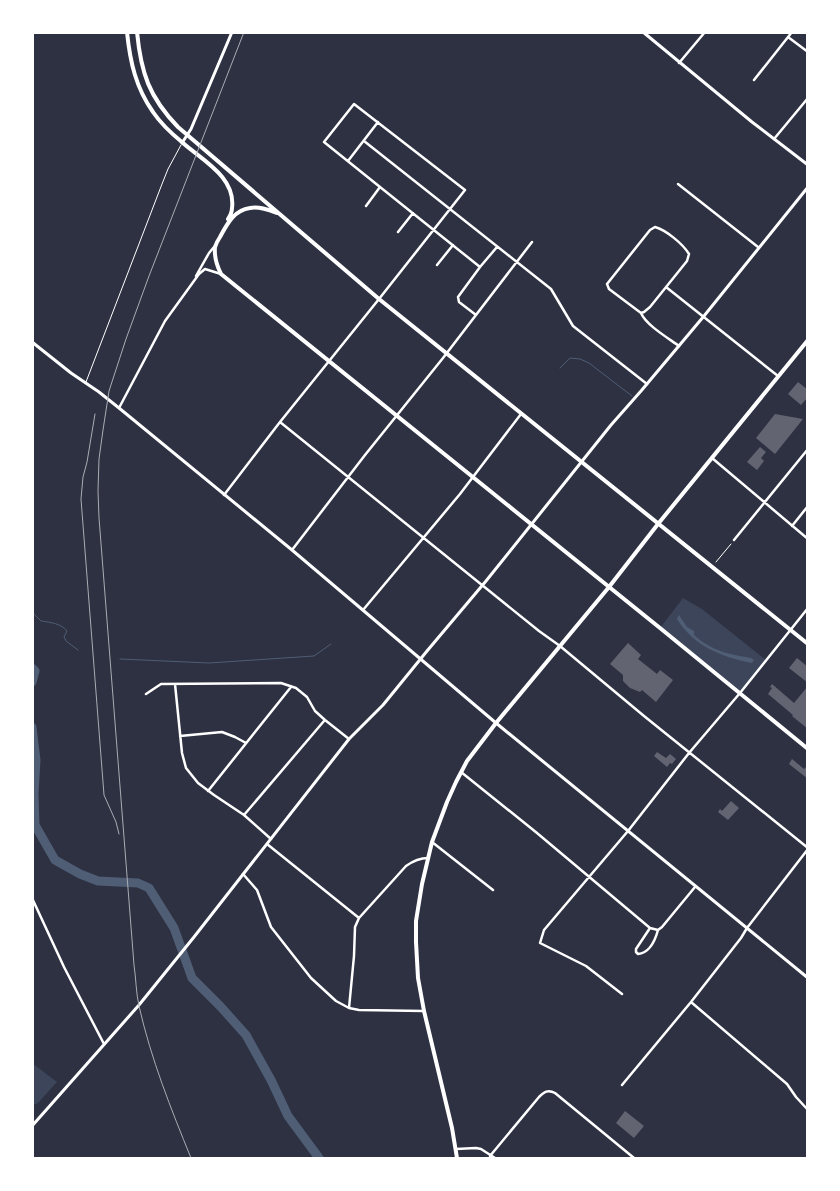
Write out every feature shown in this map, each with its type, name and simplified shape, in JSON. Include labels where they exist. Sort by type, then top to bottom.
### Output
[{"type":"main road","points":[[128,32],[135,77],[142,94],[154,114],[182,143],[220,174],[231,195],[232,208],[216,246],[217,267],[221,274],[808,748]]},
{"type":"main road","points":[[137,32],[144,72],[157,102],[187,135],[379,299],[808,644]]},
{"type":"main road","points":[[228,221],[238,213],[250,208],[262,208],[279,213]]},
{"type":"main road","points":[[457,1158],[418,978],[416,921],[432,842],[447,802],[467,761],[496,723],[609,587],[808,340]]},
{"type":"street","points":[[182,143],[194,121],[232,32]]},
{"type":"street","points":[[643,32],[679,63],[808,165]]},
{"type":"street","points":[[679,63],[705,32]]},
{"type":"street","points":[[754,80],[792,32]]},
{"type":"street","points":[[788,37],[808,52]]},
{"type":"street","points":[[774,139],[808,98]]},
{"type":"street","points":[[224,494],[328,361],[379,299],[434,230],[450,210],[465,190],[354,104],[324,142],[380,188],[413,213],[434,230],[453,245],[480,267]]},
{"type":"street","points":[[348,161],[378,122]]},
{"type":"street","points":[[364,141],[550,289],[573,326],[647,384]]},
{"type":"street","points":[[678,184],[758,247]]},
{"type":"street","points":[[32,1126],[138,1005],[194,937],[349,739],[383,705],[808,187]]},
{"type":"street","points":[[366,206],[380,188]]},
{"type":"street","points":[[398,232],[413,213]]},
{"type":"street","points":[[640,313],[650,307],[687,261],[689,254],[686,248],[662,229],[655,227],[650,230],[606,284],[640,313],[652,326],[679,346]]},
{"type":"street","points":[[292,550],[532,242]]},
{"type":"street","points":[[437,265],[453,245]]},
{"type":"street","points":[[120,408],[165,321],[194,280],[209,253],[216,246]]},
{"type":"street","points":[[476,315],[459,302],[458,297],[497,247]]},
{"type":"street","points":[[194,280],[205,269],[221,274]]},
{"type":"street","points":[[666,287],[778,377]]},
{"type":"street","points":[[32,342],[120,408],[292,550],[496,723],[808,978]]},
{"type":"street","points":[[363,610],[424,538],[521,414]]},
{"type":"street","points":[[280,422],[808,848],[691,1002],[622,1085]]},
{"type":"street","points":[[734,540],[808,449]]},
{"type":"street","points":[[712,458],[808,539]]},
{"type":"street","points":[[792,526],[808,506]]},
{"type":"street","points":[[622,994],[586,966],[540,943],[544,930],[628,831],[689,753],[808,608]]},
{"type":"street","points":[[146,694],[161,684],[280,683],[296,688],[324,720],[349,739]]},
{"type":"street","points":[[175,684],[182,753],[186,768],[198,783],[244,815],[271,838]]},
{"type":"street","points":[[208,791],[292,686]]},
{"type":"street","points":[[244,815],[324,720]]},
{"type":"street","points":[[180,736],[222,732],[246,743]]},
{"type":"street","points":[[461,772],[530,827],[650,928],[658,930]]},
{"type":"street","points":[[432,842],[492,890]]},
{"type":"street","points":[[267,844],[359,918]]},
{"type":"street","points":[[349,1008],[354,956],[354,926],[406,866],[421,858],[428,858]]},
{"type":"street","points":[[243,874],[258,890],[271,927],[311,978],[336,1001],[349,1008],[359,1010],[424,1011]]},
{"type":"street","points":[[650,928],[636,949],[638,954],[642,954],[653,945],[658,930],[695,886]]},
{"type":"street","points":[[32,898],[64,967],[104,1044]]},
{"type":"street","points":[[691,1002],[787,1084],[808,1110]]},
{"type":"street","points":[[490,1156],[539,1097],[545,1091],[551,1090],[634,1158]]},
{"type":"street","points":[[456,1149],[481,1149],[495,1158]]},
{"type":"lane","points":[[86,383],[162,184],[182,143]]},
{"type":"path","points":[[716,562],[734,540]]},
{"type":"shaded area","points":[[683,598],[702,609],[766,660],[740,693],[660,628]]},
{"type":"shaded area","points":[[679,615],[687,627],[694,631],[694,635],[707,645],[754,660],[752,663],[719,654],[709,649],[684,628],[677,619]]},
{"type":"shaded area","points":[[32,1063],[57,1082],[38,1103],[33,1105]]},
{"type":"building","points":[[798,382],[808,390],[808,397],[801,405],[788,394]]},
{"type":"building","points":[[775,414],[803,419],[775,454],[756,438]]},
{"type":"building","points":[[760,447],[766,452],[761,458],[764,461],[757,470],[747,462]]},
{"type":"building","points":[[628,643],[641,655],[638,659],[657,674],[660,670],[673,680],[656,702],[642,690],[640,692],[630,688],[623,681],[623,675],[610,664]]},
{"type":"building","points":[[797,658],[808,667],[808,683],[789,668]]},
{"type":"building","points":[[772,684],[794,703],[808,686],[808,729],[768,694]]},
{"type":"building","points":[[657,752],[666,758],[670,754],[676,759],[667,767],[654,756]]},
{"type":"building","points":[[792,759],[804,769],[808,765],[808,779],[789,764]]},
{"type":"building","points":[[731,801],[739,808],[728,820],[718,812],[720,809],[722,811]]},
{"type":"building","points":[[625,1111],[644,1126],[634,1138],[616,1123]]},
{"type":"waterway","points":[[560,368],[570,358],[580,359],[589,363],[632,396]]},
{"type":"waterway","points":[[32,612],[41,621],[56,624],[65,629],[67,631],[64,637],[66,641],[78,650]]},
{"type":"waterway","points":[[120,659],[209,663],[314,656],[331,644]]},
{"type":"waterway","points":[[32,668],[35,671],[32,682]]},
{"type":"waterway","points":[[32,727],[36,760],[35,825],[55,860],[80,874],[98,881],[138,883],[149,888],[174,928],[192,978],[246,1035],[288,1116],[319,1158]]},
{"type":"railway","points":[[191,1158],[155,1064],[137,996],[99,518],[99,459],[109,391],[126,339],[244,32]]},
{"type":"railway","points":[[95,414],[83,477],[81,499],[104,795],[116,822],[119,834]]}]
